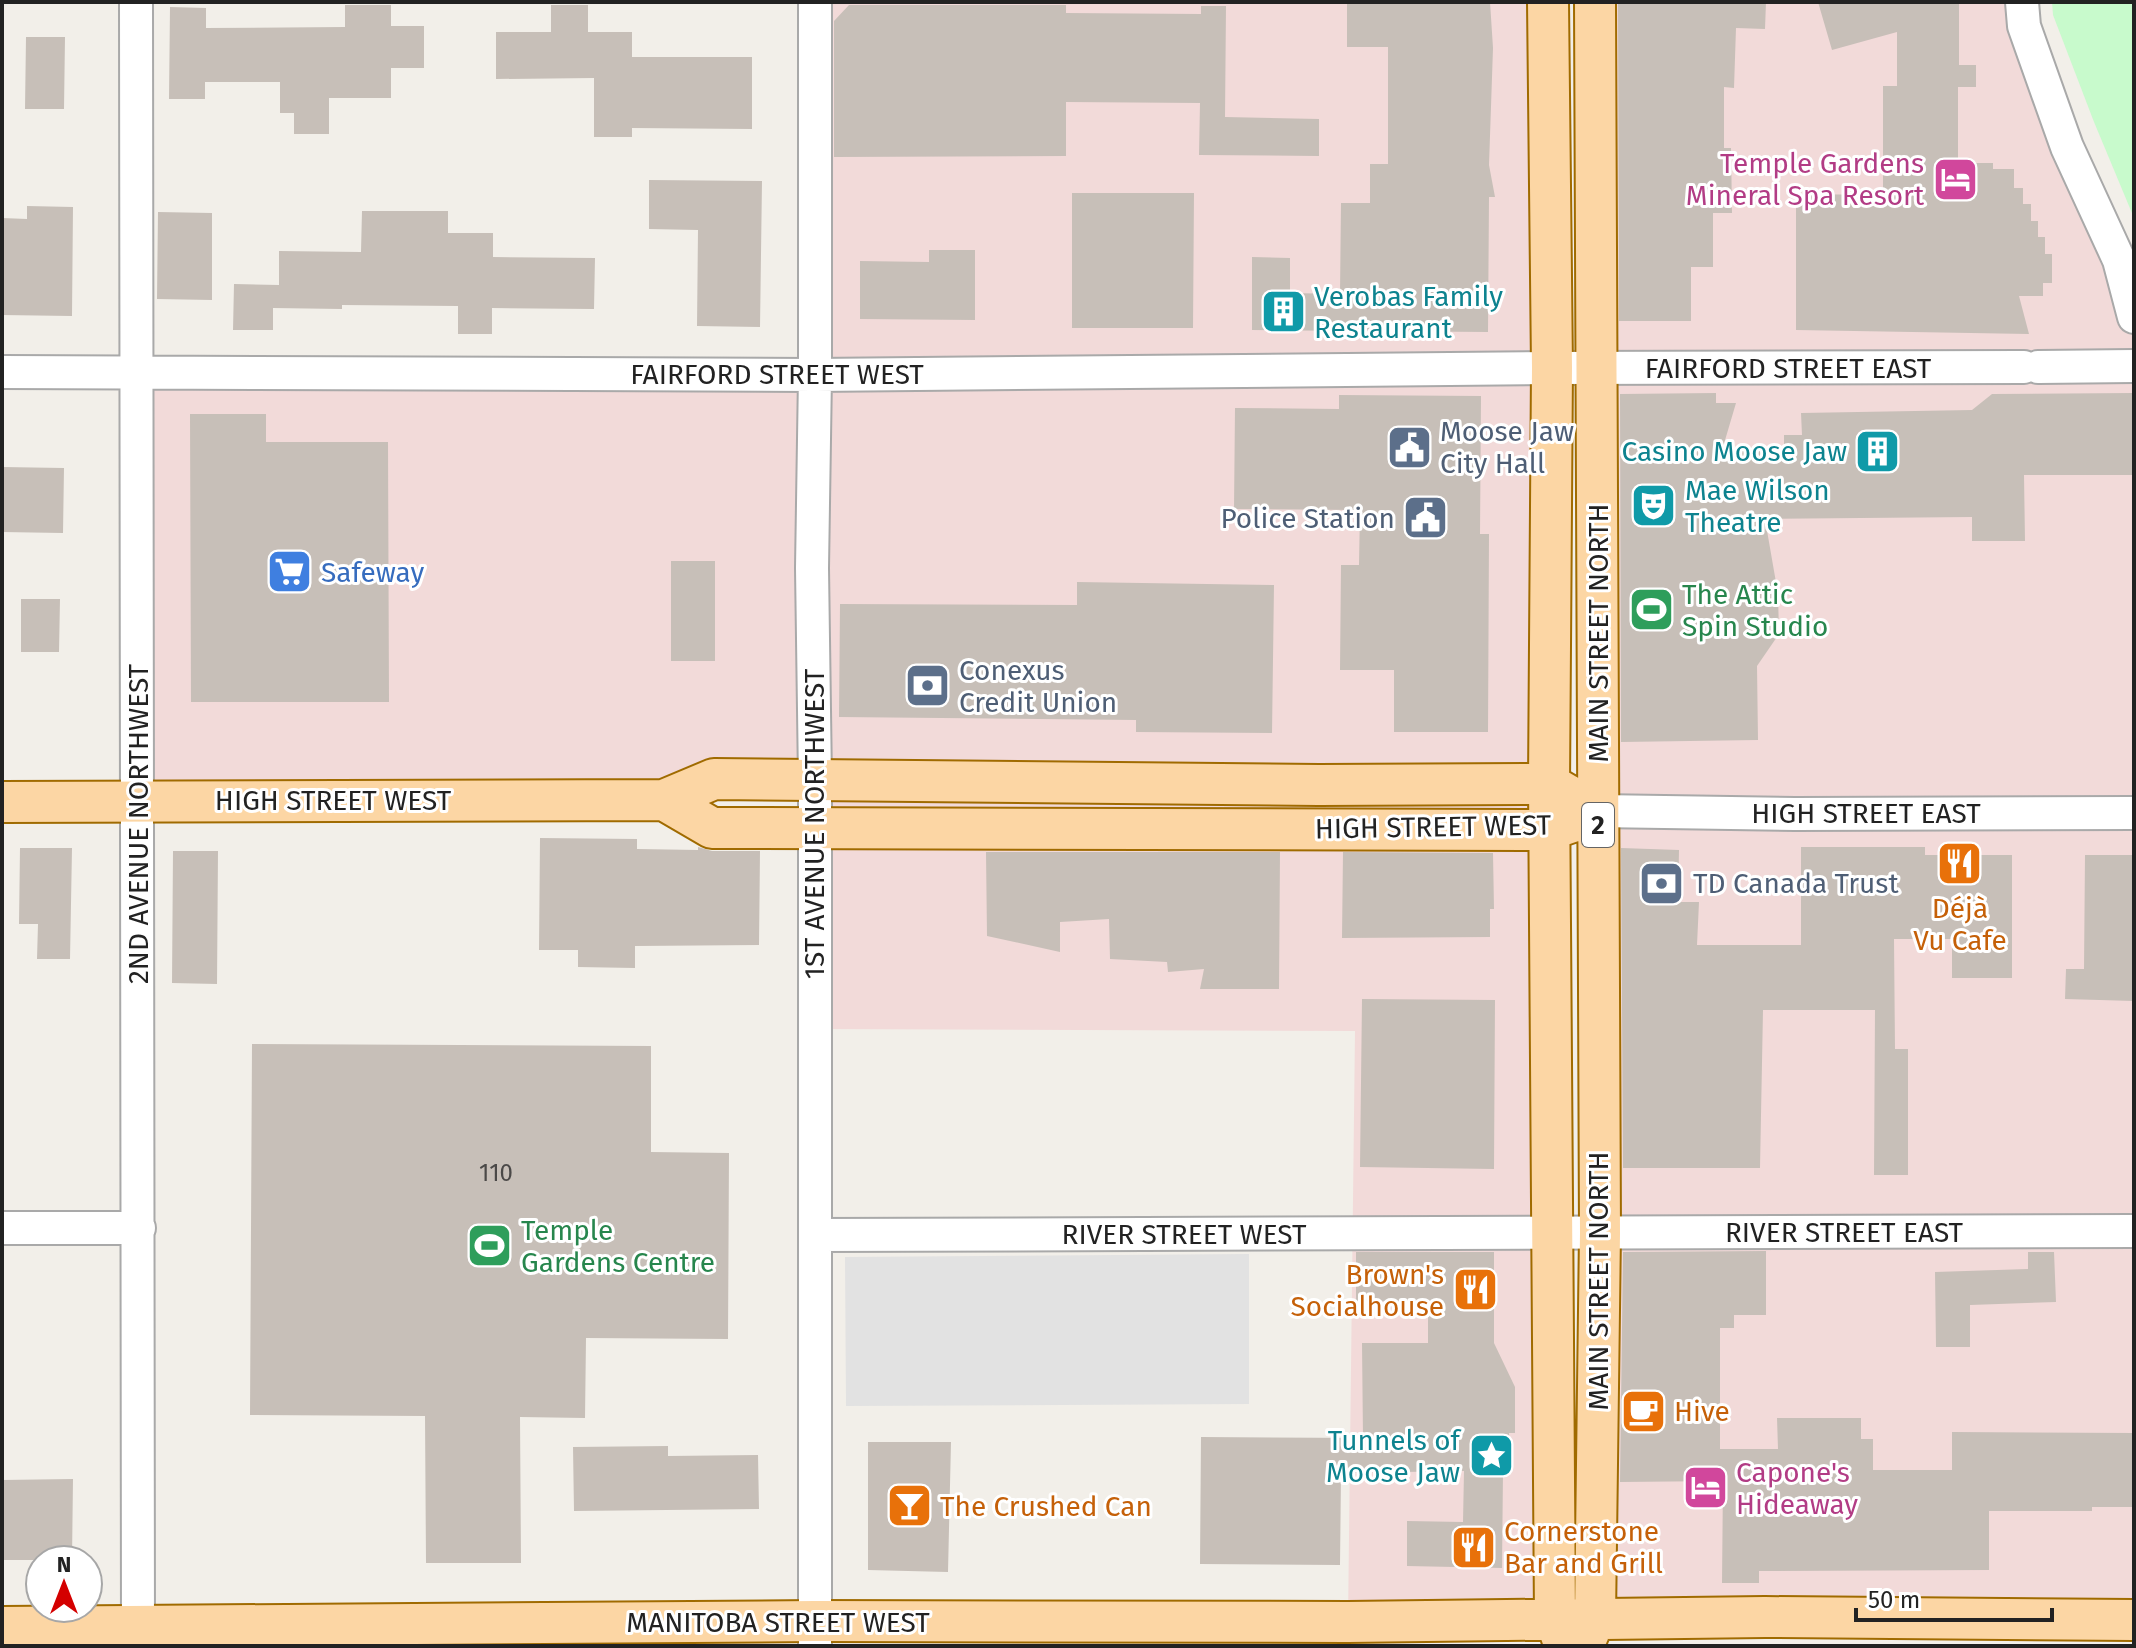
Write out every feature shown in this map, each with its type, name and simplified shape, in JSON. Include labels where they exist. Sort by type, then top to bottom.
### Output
[{"type":"main road","name":"MAIN STREET NORTH","points":[[1548,2],[1552,368],[1549,830],[1560,1632]]},
{"type":"main road","name":"MAIN STREET NORTH","points":[[1589,1632],[1600,1233],[1595,2]]},
{"type":"main road","name":"HIGH STREET WEST","points":[[2,802],[664,800],[714,779],[1549,784],[1598,811]]},
{"type":"main road","name":"HIGH STREET WEST","points":[[664,800],[712,828],[1549,830],[1598,811]]},
{"type":"main road","name":"MANITOBA STREET WEST","points":[[2,1627],[138,1636],[815,1633],[1348,1622],[1589,1632],[1765,1617],[2134,1620]]},
{"type":"street","name":"2ND AVENUE NORTHWEST","points":[[136,2],[138,1636]]},
{"type":"street","name":"1ST AVENUE NORTHWEST","points":[[815,2],[812,568],[815,780],[815,1633]]},
{"type":"street","points":[[2022,2],[2024,26],[2067,147],[2119,260],[2134,317]]},
{"type":"street","name":"FAIRFORD STREET EAST","points":[[1552,368],[2134,366]]},
{"type":"street","name":"FAIRFORD STREET WEST","points":[[2,372],[815,375],[1552,368]]},
{"type":"street","name":"HIGH STREET EAST","points":[[1598,811],[2134,813]]},
{"type":"street","points":[[2,1228],[139,1228]]},
{"type":"street","name":"RIVER STREET EAST","points":[[1553,1233],[2134,1231]]},
{"type":"street","name":"RIVER STREET WEST","points":[[815,1235],[1553,1233]]},
{"type":"shaded area","points":[[815,2],[1548,2],[1555,1618],[1348,1622],[1355,1031],[815,1029],[815,781],[138,801],[137,372],[815,375]]},
{"type":"shaded area","points":[[1595,2],[2022,2],[2134,317],[2134,1620],[1595,1618]]},
{"type":"shaded area","points":[[1249,1254],[1249,1404],[846,1406],[845,1257]]},
{"type":"green space","points":[[2052,2],[2134,2],[2134,218],[2053,15]]},
{"type":"building","points":[[1347,2],[1490,2],[1493,48],[1489,165],[1495,197],[1489,197],[1488,332],[1252,330],[1252,257],[1290,258],[1290,293],[1340,294],[1341,203],[1370,203],[1370,164],[1388,164],[1388,47],[1347,47]]},
{"type":"building","points":[[1618,2],[1766,2],[1765,29],[1736,28],[1734,88],[1724,87],[1724,148],[1731,148],[1732,213],[1713,213],[1713,267],[1691,267],[1691,321],[1619,321]]},
{"type":"building","name":"Temple Gardens Mineral Spa Resort","points":[[1818,2],[1959,2],[1959,65],[1976,65],[1976,87],[1958,87],[1958,163],[1993,163],[1993,169],[2014,169],[2014,188],[2023,188],[2023,204],[2031,204],[2031,221],[2038,221],[2038,237],[2045,237],[2045,254],[2052,254],[2052,283],[2043,283],[2043,296],[2019,296],[2029,334],[1796,330],[1796,194],[1883,195],[1883,86],[1897,86],[1897,32],[1832,50]]},
{"type":"building","points":[[345,5],[391,5],[391,26],[424,26],[424,68],[391,68],[391,98],[329,98],[329,134],[294,134],[294,113],[280,113],[280,82],[205,82],[205,99],[169,99],[170,7],[206,8],[206,28],[345,27]]},
{"type":"building","points":[[551,5],[588,5],[588,32],[632,32],[632,57],[752,57],[752,129],[632,128],[632,137],[594,137],[594,78],[496,79],[496,32],[551,32]]},
{"type":"building","points":[[849,5],[1066,5],[1066,13],[1201,14],[1201,6],[1226,6],[1225,117],[1319,119],[1319,156],[1199,155],[1200,103],[1066,102],[1066,156],[834,157],[834,21]]},
{"type":"building","points":[[26,37],[65,37],[64,109],[25,109]]},
{"type":"building","points":[[649,180],[762,181],[760,327],[697,326],[698,230],[649,229]]},
{"type":"building","points":[[1072,193],[1194,193],[1193,328],[1072,328]]},
{"type":"building","points":[[27,206],[73,207],[72,316],[2,315],[2,218],[27,219]]},
{"type":"building","points":[[362,211],[448,211],[448,233],[493,233],[493,257],[595,258],[594,309],[492,308],[492,334],[458,334],[458,306],[273,308],[273,330],[233,330],[234,284],[279,285],[279,251],[361,252]]},
{"type":"building","points":[[158,212],[212,213],[212,300],[157,299]]},
{"type":"building","points":[[929,250],[975,250],[975,320],[860,319],[860,261],[929,262]]},
{"type":"building","points":[[1716,393],[1716,403],[1736,403],[1723,447],[1784,448],[1784,435],[1802,435],[1801,413],[1972,410],[1992,394],[2134,393],[2134,475],[2024,475],[2025,541],[1972,541],[1972,517],[1765,519],[1778,594],[1779,634],[1757,666],[1758,740],[1621,742],[1620,394]]},
{"type":"building","points":[[1339,395],[1481,396],[1480,534],[1489,534],[1488,732],[1394,732],[1394,670],[1340,670],[1341,565],[1359,565],[1360,510],[1234,509],[1235,408],[1339,409]]},
{"type":"building","name":"Safeway","points":[[190,414],[266,414],[266,442],[388,442],[389,702],[191,702]]},
{"type":"building","points":[[2,467],[64,468],[63,533],[2,532]]},
{"type":"building","points":[[671,561],[715,561],[715,661],[671,661]]},
{"type":"building","points":[[1077,582],[1274,585],[1272,733],[1136,732],[1136,720],[839,717],[840,604],[1077,605]]},
{"type":"building","points":[[21,599],[60,599],[59,652],[21,652]]},
{"type":"building","points":[[540,838],[637,839],[637,849],[698,850],[698,847],[712,851],[760,851],[759,945],[635,946],[635,968],[578,967],[578,950],[539,950]]},
{"type":"building","points":[[1801,847],[1925,847],[1925,855],[2012,855],[2012,978],[1952,978],[1952,939],[1894,939],[1895,1049],[1908,1049],[1908,1175],[1874,1175],[1875,1010],[1763,1010],[1760,1168],[1623,1168],[1621,848],[1679,850],[1678,902],[1699,902],[1697,945],[1801,945]]},
{"type":"building","points":[[20,848],[72,848],[70,959],[37,959],[38,924],[19,924]]},
{"type":"building","points":[[173,851],[218,851],[217,984],[172,983]]},
{"type":"building","points":[[986,852],[1280,852],[1279,989],[1200,989],[1204,969],[1168,972],[1167,962],[1110,959],[1109,919],[1060,922],[1060,952],[987,936]]},
{"type":"building","points":[[1343,852],[1493,853],[1494,909],[1490,909],[1490,937],[1342,938]]},
{"type":"building","points":[[2085,855],[2134,855],[2134,1001],[2065,999],[2066,969],[2084,969]]},
{"type":"building","points":[[1362,999],[1495,1000],[1494,1169],[1360,1167]]},
{"type":"building","name":"Temple Gardens Centre","points":[[252,1044],[651,1046],[651,1152],[729,1153],[728,1339],[586,1338],[585,1418],[520,1417],[521,1563],[426,1563],[425,1416],[250,1415]]},
{"type":"building","points":[[1766,1251],[1766,1315],[1734,1315],[1734,1328],[1720,1328],[1720,1449],[1778,1449],[1777,1418],[1861,1418],[1861,1439],[1873,1439],[1873,1470],[1952,1470],[1952,1432],[2134,1433],[2134,1507],[2092,1507],[2092,1511],[1989,1511],[1989,1570],[1759,1571],[1759,1583],[1722,1583],[1723,1481],[1620,1482],[1623,1252]]},
{"type":"building","points":[[1356,1252],[1494,1252],[1494,1343],[1515,1387],[1515,1433],[1509,1433],[1510,1470],[1503,1471],[1502,1568],[1407,1566],[1407,1521],[1463,1522],[1464,1471],[1341,1473],[1340,1565],[1200,1564],[1201,1437],[1363,1438],[1362,1343],[1428,1343],[1428,1302],[1356,1301]]},
{"type":"building","points":[[2028,1252],[2054,1252],[2056,1302],[1970,1305],[1970,1347],[1936,1347],[1935,1272],[2028,1269]]},
{"type":"building","name":"The Crushed Can","points":[[868,1442],[951,1442],[948,1572],[868,1570]]},
{"type":"building","points":[[668,1446],[668,1456],[758,1455],[759,1509],[574,1511],[573,1447]]},
{"type":"building","points":[[73,1479],[72,1544],[24,1544],[24,1560],[2,1560],[2,1480]]},
{"type":"place","name":"Temple Gardens Mineral Spa Resort","points":[[1955,179]]},
{"type":"place","name":"Verobas Family Restaurant","points":[[1283,312]]},
{"type":"place","name":"Moose Jaw City Hall","points":[[1409,447]]},
{"type":"place","name":"Casino Moose Jaw","points":[[1878,451]]},
{"type":"place","name":"Mae Wilson Theatre","points":[[1654,506]]},
{"type":"place","name":"Police Station","points":[[1426,518]]},
{"type":"place","name":"Safeway","points":[[290,572]]},
{"type":"place","name":"The Attic Spin Studio","points":[[1651,610]]},
{"type":"place","name":"Conexus Credit Union","points":[[928,686]]},
{"type":"place","name":"Déjà Vu Cafe","points":[[1960,864]]},
{"type":"place","name":"TD Canada Trust","points":[[1662,883]]},
{"type":"place","name":"Temple Gardens Centre","points":[[490,1246]]},
{"type":"place","name":"Brown's Socialhouse","points":[[1475,1290]]},
{"type":"place","name":"Hive","points":[[1643,1411]]},
{"type":"place","name":"Tunnels of Moose Jaw","points":[[1491,1456]]},
{"type":"place","name":"Capone's Hideaway","points":[[1705,1488]]},
{"type":"place","name":"The Crushed Can","points":[[909,1506]]},
{"type":"place","name":"Cornerstone Bar and Grill","points":[[1473,1547]]}]
